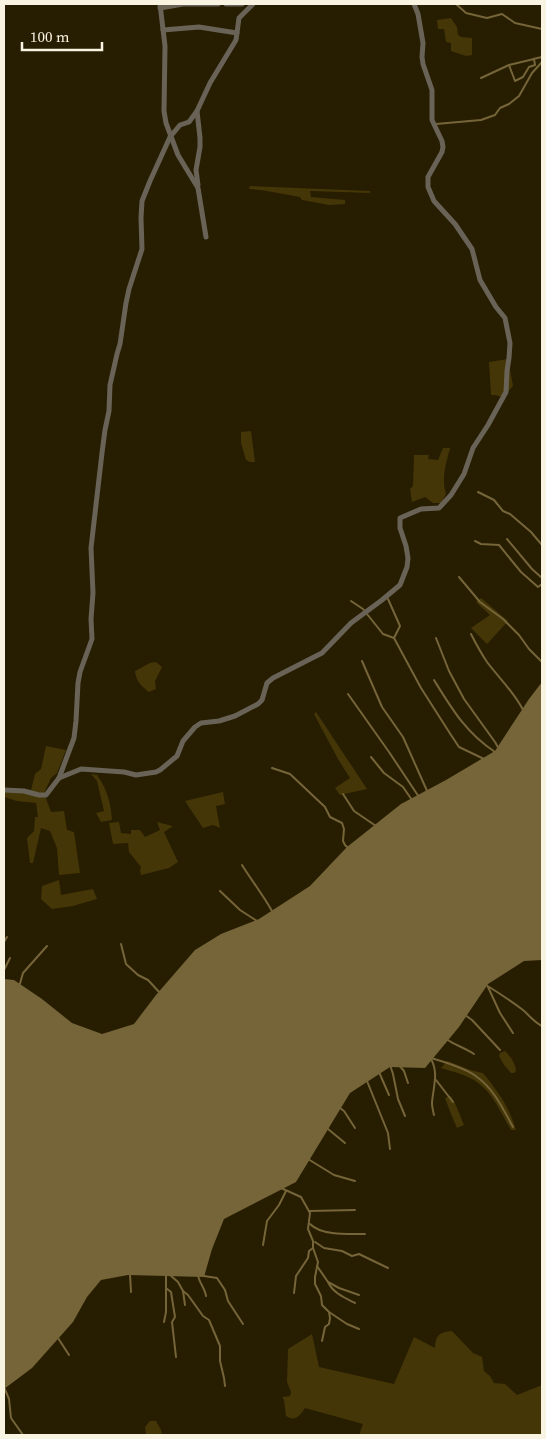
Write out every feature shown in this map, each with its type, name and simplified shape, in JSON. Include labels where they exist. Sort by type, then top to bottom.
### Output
[{"type":"street","points":[[198,188],[178,155],[166,123],[164,111],[165,46],[160,6],[218,4]]},
{"type":"street","points":[[4,790],[27,791],[42,796],[47,794],[59,778],[74,738],[80,672],[92,640],[92,548],[102,453],[109,411],[110,385],[120,344],[128,296],[142,249],[142,201],[170,137],[180,125],[188,122],[197,111],[210,84],[236,40],[242,4],[226,4]]},
{"type":"street","points":[[239,18],[253,4]]},
{"type":"street","points":[[59,778],[81,769],[124,772],[136,775],[156,772],[177,756],[183,741],[198,725],[235,716],[258,704],[262,700],[267,683],[273,678],[322,653],[341,631],[400,585],[404,578],[408,558],[400,528],[400,518],[421,509],[439,508],[452,495],[464,474],[473,448],[506,392],[510,339],[505,318],[480,280],[472,248],[455,224],[434,201],[428,187],[428,177],[439,159],[443,147],[432,120],[432,90],[423,64],[423,43],[418,14],[414,4]]},
{"type":"street","points":[[163,30],[200,27],[237,33]]},
{"type":"street","points":[[197,111],[200,138],[196,170],[206,237]]},
{"type":"shaded area","points":[[451,18],[457,27],[458,35],[472,38],[472,55],[466,56],[451,51],[451,43],[446,42],[444,29],[438,29],[437,20]]},
{"type":"shaded area","points":[[250,186],[370,191],[370,193],[310,191],[311,197],[345,200],[345,204],[329,205],[302,200],[300,197],[249,189]]},
{"type":"shaded area","points":[[508,359],[513,386],[503,397],[491,395],[489,362]]},
{"type":"shaded area","points":[[251,431],[255,462],[246,460],[241,443],[241,432]]},
{"type":"shaded area","points":[[443,448],[450,448],[444,477],[446,494],[441,503],[433,503],[425,497],[412,502],[410,489],[413,486],[414,455],[429,455],[428,459],[438,460]]},
{"type":"shaded area","points":[[481,598],[508,621],[487,644],[471,628],[490,615],[476,602]]},
{"type":"shaded area","points":[[156,662],[162,667],[155,681],[156,689],[149,692],[139,683],[135,671]]},
{"type":"shaded area","points":[[542,682],[542,960],[524,961],[488,984],[459,1027],[425,1068],[390,1067],[350,1093],[296,1182],[224,1219],[212,1249],[204,1277],[128,1275],[101,1280],[87,1297],[73,1322],[32,1368],[4,1389],[4,979],[14,980],[72,1023],[102,1034],[134,1024],[195,950],[221,934],[259,919],[310,886],[347,847],[401,804],[495,751]]},
{"type":"shaded area","points":[[316,712],[367,789],[340,795],[335,788],[350,778],[314,714]]},
{"type":"shaded area","points":[[46,746],[66,750],[57,773],[51,778],[44,793],[51,812],[64,811],[67,830],[74,832],[80,873],[59,875],[57,848],[50,831],[41,828],[33,863],[30,863],[27,838],[34,831],[35,817],[38,817],[36,803],[17,801],[4,797],[4,788],[31,790],[35,774],[41,769]]},
{"type":"shaded area","points":[[91,774],[97,775],[106,791],[112,820],[101,822],[96,813],[104,811],[97,781]]},
{"type":"shaded area","points":[[223,792],[225,804],[216,806],[220,828],[213,825],[203,828],[185,801]]},
{"type":"shaded area","points":[[119,822],[121,833],[131,834],[131,830],[140,830],[145,837],[160,830],[157,822],[173,826],[164,832],[178,862],[169,868],[141,875],[141,867],[129,852],[128,843],[113,844],[109,823]]},
{"type":"shaded area","points":[[59,880],[61,895],[93,889],[97,899],[73,906],[52,909],[41,899],[42,886]]},
{"type":"shaded area","points":[[505,1051],[514,1062],[516,1071],[514,1073],[511,1073],[499,1056],[500,1053]]},
{"type":"shaded area","points":[[447,1061],[483,1073],[503,1100],[516,1130],[511,1130],[497,1104],[477,1082],[469,1077],[441,1068]]},
{"type":"shaded area","points":[[451,1096],[464,1125],[457,1128],[445,1098]]},
{"type":"shaded area","points":[[452,1331],[473,1353],[482,1357],[484,1371],[494,1383],[505,1384],[517,1395],[542,1385],[542,1435],[359,1435],[363,1424],[305,1408],[295,1418],[286,1416],[282,1397],[290,1396],[291,1392],[287,1382],[288,1349],[312,1334],[319,1367],[394,1384],[414,1337],[435,1348],[439,1335]]},
{"type":"shaded area","points":[[150,1421],[156,1421],[162,1435],[146,1435],[145,1427]]},
{"type":"waterway","points":[[456,4],[466,13],[487,18],[502,14],[515,23],[542,29]]},
{"type":"waterway","points":[[533,59],[542,57]]},
{"type":"waterway","points":[[534,59],[535,65],[529,67],[523,77],[515,81],[509,65],[534,59]]},
{"type":"waterway","points":[[436,124],[481,120],[495,115],[500,108],[519,96],[532,73],[542,62]]},
{"type":"waterway","points":[[481,78],[509,65]]},
{"type":"waterway","points":[[478,492],[494,500],[503,511],[510,514],[531,532],[542,545]]},
{"type":"waterway","points":[[507,539],[542,578]]},
{"type":"waterway","points":[[475,541],[481,544],[499,545],[521,572],[538,587],[542,584]]},
{"type":"waterway","points":[[459,577],[480,602],[503,619],[542,662]]},
{"type":"waterway","points":[[388,599],[400,626],[394,638]]},
{"type":"waterway","points":[[351,601],[363,609],[383,634],[394,638],[421,688],[459,747],[484,759]]},
{"type":"waterway","points":[[471,634],[487,662],[511,691],[523,710]]},
{"type":"waterway","points":[[436,638],[449,671],[464,699],[499,749]]},
{"type":"waterway","points":[[362,661],[382,707],[403,737],[428,793]]},
{"type":"waterway","points":[[434,680],[468,729],[495,752]]},
{"type":"waterway","points":[[348,694],[419,797]]},
{"type":"waterway","points":[[371,757],[384,773],[403,787],[412,800]]},
{"type":"waterway","points":[[272,768],[290,774],[325,807],[330,817],[342,823],[344,829],[343,841],[348,848]]},
{"type":"waterway","points":[[343,794],[354,811],[376,826]]},
{"type":"waterway","points":[[242,865],[272,911]]},
{"type":"waterway","points":[[220,891],[240,910],[257,921]]},
{"type":"waterway","points":[[4,942],[7,937]]},
{"type":"waterway","points":[[121,944],[126,964],[138,975],[148,980],[160,993]]},
{"type":"waterway","points":[[19,987],[23,973],[47,946]]},
{"type":"waterway","points":[[4,970],[10,958]]},
{"type":"waterway","points":[[486,985],[523,1010],[542,1026]]},
{"type":"waterway","points":[[488,987],[500,1013],[513,1033]]},
{"type":"waterway","points":[[465,1015],[500,1050]]},
{"type":"waterway","points":[[446,1039],[474,1054]]},
{"type":"waterway","points":[[431,1058],[467,1071],[483,1082],[498,1100],[513,1127]]},
{"type":"waterway","points":[[431,1059],[435,1070],[432,1103],[434,1115]]},
{"type":"waterway","points":[[390,1065],[398,1099],[405,1116]]},
{"type":"waterway","points":[[399,1065],[404,1071],[408,1083]]},
{"type":"waterway","points":[[379,1072],[389,1095]]},
{"type":"waterway","points":[[436,1080],[453,1102]]},
{"type":"waterway","points":[[367,1081],[388,1133],[390,1149]]},
{"type":"waterway","points":[[340,1108],[355,1128]]},
{"type":"waterway","points":[[328,1129],[345,1143]]},
{"type":"waterway","points":[[308,1159],[334,1175],[355,1181]]},
{"type":"waterway","points":[[281,1188],[301,1197],[310,1213],[308,1229],[318,1262],[315,1284],[321,1296],[322,1305],[329,1312],[330,1318],[329,1324],[325,1327],[322,1341]]},
{"type":"waterway","points":[[263,1245],[267,1221],[279,1205],[286,1191]]},
{"type":"waterway","points":[[309,1211],[355,1210]]},
{"type":"waterway","points":[[310,1224],[321,1231],[365,1234]]},
{"type":"waterway","points":[[315,1242],[324,1248],[342,1251],[352,1256],[359,1254],[388,1268]]},
{"type":"waterway","points":[[294,1293],[296,1276],[308,1258],[309,1251],[313,1248]]},
{"type":"waterway","points":[[317,1266],[328,1282],[359,1295]]},
{"type":"waterway","points":[[130,1274],[131,1292]]},
{"type":"waterway","points":[[164,1322],[166,1312],[166,1274]]},
{"type":"waterway","points":[[170,1275],[178,1282],[203,1316],[209,1320],[220,1346],[220,1361],[225,1386]]},
{"type":"waterway","points":[[198,1275],[206,1296]]},
{"type":"waterway","points":[[204,1276],[217,1278],[225,1290],[228,1301],[243,1324]]},
{"type":"waterway","points":[[328,1282],[336,1292],[355,1303]]},
{"type":"waterway","points":[[166,1288],[171,1292],[175,1317],[172,1322],[176,1357]]},
{"type":"waterway","points":[[183,1291],[185,1305]]},
{"type":"waterway","points":[[329,1312],[347,1324],[359,1329]]},
{"type":"waterway","points":[[58,1338],[69,1355]]},
{"type":"waterway","points":[[4,1387],[9,1399],[11,1418],[23,1435]]}]
